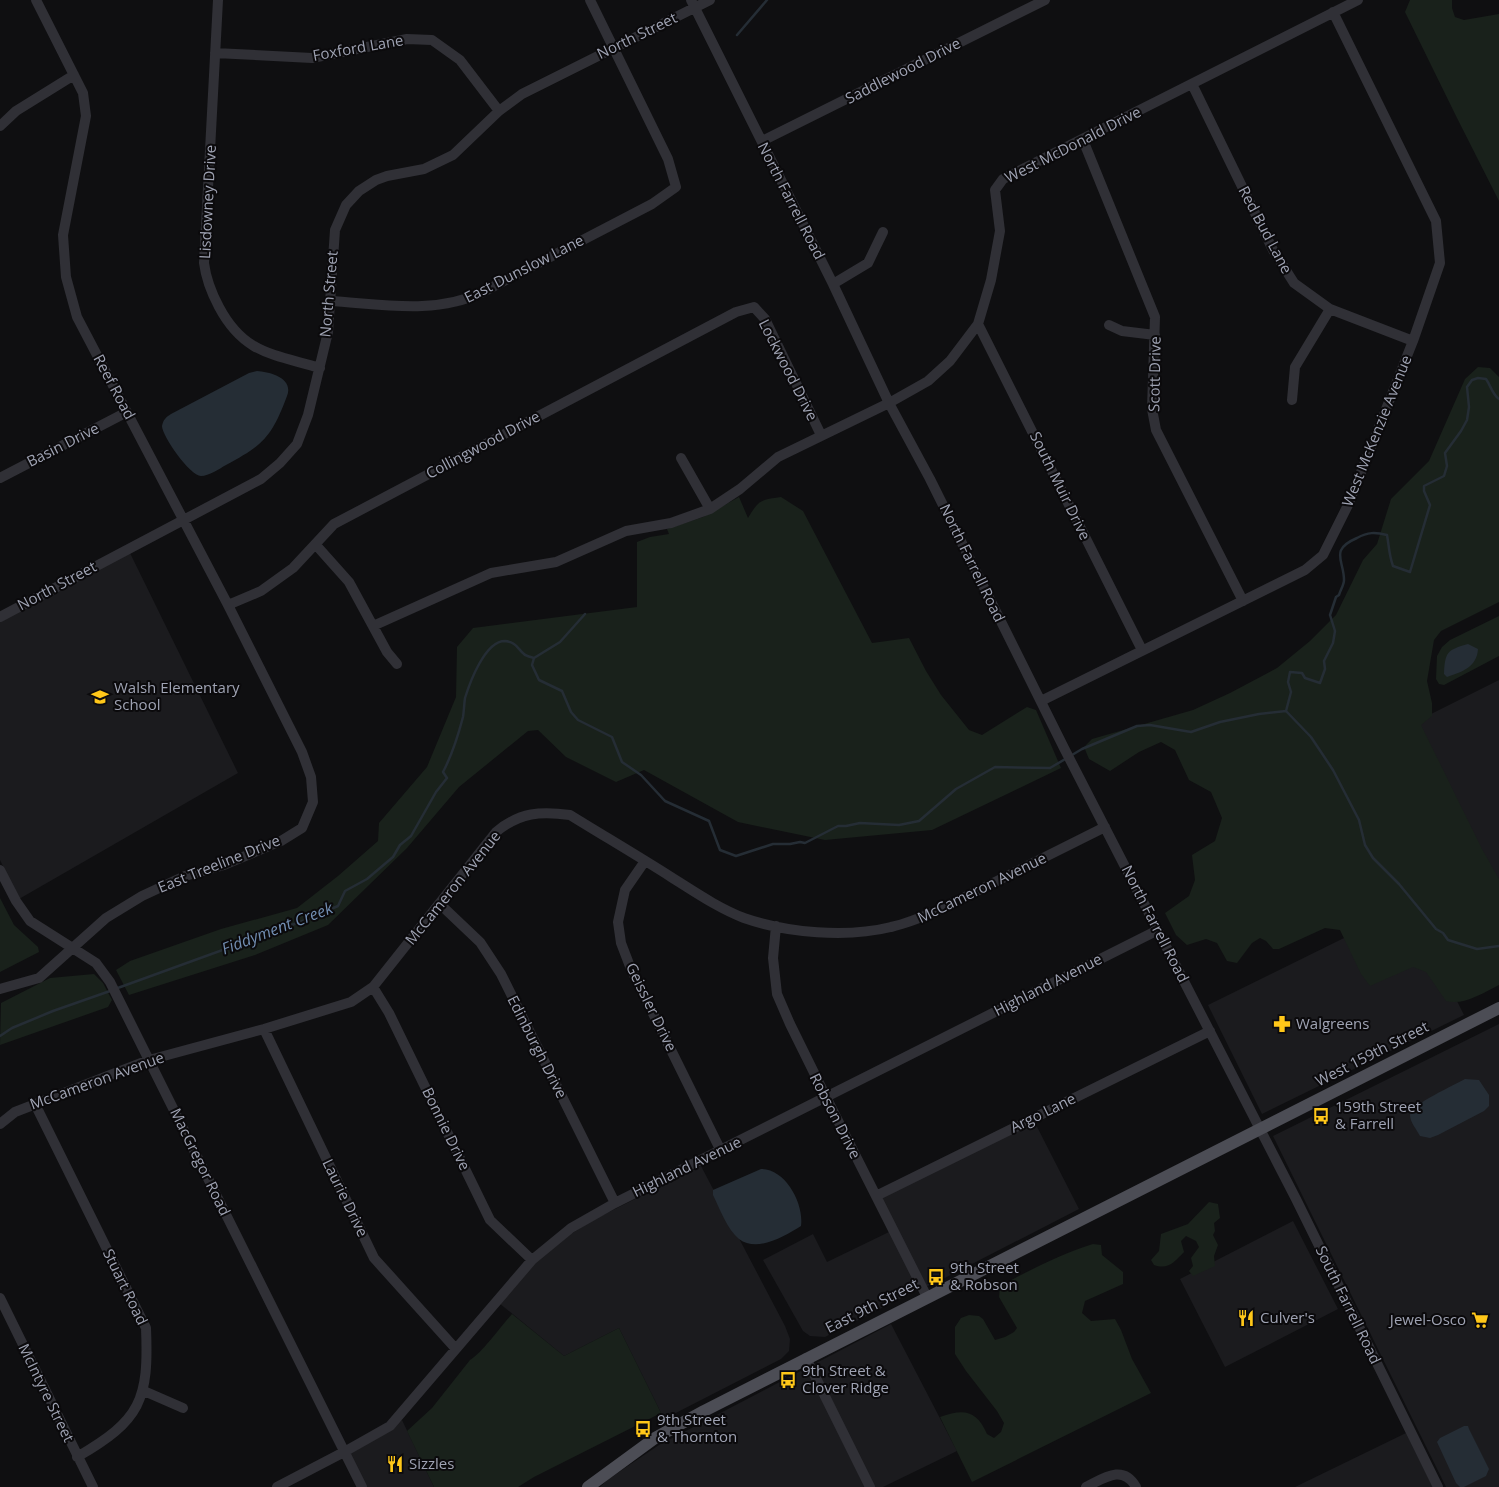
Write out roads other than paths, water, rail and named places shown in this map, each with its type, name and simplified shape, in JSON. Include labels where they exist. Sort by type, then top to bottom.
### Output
[{"type":"main road","name":"West 159th Street","points":[[1259,1127],[1499,1008]]},
{"type":"main road","name":"East 9th Street","points":[[588,1487],[655,1438],[806,1358],[1259,1127]]},
{"type":"street","name":"Reef Road","points":[[36,0],[83,93],[86,116],[63,235],[66,276],[76,317],[183,519],[302,752]]},
{"type":"street","name":"Lisdowney Drive","points":[[218,0],[204,263],[206,277],[217,303],[228,323],[239,337],[260,350],[320,368]]},
{"type":"street","points":[[590,0],[613,47]]},
{"type":"street","name":"North Street","points":[[0,617],[261,479],[280,463],[297,444],[308,415],[328,332],[335,230],[341,213],[352,198],[368,185],[381,178],[424,168],[446,159],[459,151],[498,111],[522,94],[693,4],[710,0]]},
{"type":"street","name":"Saddlewood Drive","points":[[762,141],[1044,0]]},
{"type":"street","name":"West McDonald Drive","points":[[373,626],[491,573],[556,562],[626,531],[671,524],[710,509],[740,489],[774,460],[918,387],[939,372],[960,350],[978,324],[991,280],[1000,231],[995,190],[1003,179],[1358,0]]},
{"type":"street","name":"North Farrell Road","points":[[693,4],[833,284],[889,403],[930,479],[1064,748],[1259,1127]]},
{"type":"street","name":"West McKenzie Avenue","points":[[1041,701],[1305,570],[1322,555],[1348,505],[1413,341],[1440,263],[1436,221],[1333,12]]},
{"type":"street","name":"Foxford Lane","points":[[215,53],[312,58],[407,39],[432,40],[460,60],[498,111]]},
{"type":"street","name":"East Dunslow Lane","points":[[330,300],[425,307],[462,301],[483,292],[652,204],[676,187],[668,159],[613,47]]},
{"type":"street","points":[[0,126],[16,111],[74,75]]},
{"type":"street","name":"Red Bud Lane","points":[[1192,84],[1273,250],[1294,283],[1330,309],[1413,341]]},
{"type":"street","name":"Scott Drive","points":[[1083,140],[1155,317],[1152,409],[1156,430],[1243,601]]},
{"type":"street","points":[[833,284],[868,262],[883,232]]},
{"type":"street","name":"Lockwood Drive","points":[[754,307],[765,319],[821,435]]},
{"type":"street","name":"Collingwood Drive","points":[[228,606],[261,591],[293,568],[316,546],[334,524],[356,511],[736,312],[754,307]]},
{"type":"street","points":[[1292,400],[1295,367],[1330,309]]},
{"type":"street","name":"South Muir Drive","points":[[978,324],[1142,650]]},
{"type":"street","points":[[1109,325],[1122,331],[1155,335]]},
{"type":"street","name":"Basin Drive","points":[[0,478],[127,412]]},
{"type":"street","points":[[681,458],[710,509]]},
{"type":"street","points":[[316,546],[349,582],[387,652],[397,664]]},
{"type":"street","name":"East Treeline Drive","points":[[0,989],[39,978],[106,918],[142,896],[185,876],[224,865],[281,841],[302,828],[313,802],[311,778],[302,752]]},
{"type":"street","name":"McCameron Avenue","points":[[0,1124],[15,1112],[149,1060],[264,1029],[351,1002],[373,987],[496,832],[517,819],[534,814],[570,815],[715,904],[744,918],[776,926],[820,932],[890,928],[914,921],[1105,827]]},
{"type":"street","name":"Geissler Drive","points":[[645,861],[625,890],[618,922],[621,943],[631,969],[721,1151]]},
{"type":"street","name":"MacGregor Road","points":[[0,870],[16,902],[30,921],[96,963],[110,982],[362,1487]]},
{"type":"street","name":"Edinburgh Drive","points":[[440,904],[480,942],[501,974],[615,1203]]},
{"type":"street","name":"Robson Drive","points":[[776,926],[773,958],[777,994],[826,1097],[927,1297]]},
{"type":"street","name":"Highland Avenue","points":[[277,1487],[390,1426],[532,1260],[571,1228],[615,1203],[1158,930]]},
{"type":"street","name":"Bonnie Drive","points":[[373,987],[389,1013],[490,1220],[532,1260]]},
{"type":"street","name":"Laurie Drive","points":[[264,1029],[374,1258],[456,1348]]},
{"type":"street","name":"Argo Lane","points":[[876,1196],[1210,1031]]},
{"type":"street","name":"Stuart Road","points":[[35,1104],[146,1328],[147,1363],[144,1391],[132,1417],[104,1441],[78,1457]]},
{"type":"street","name":"South Farrell Road","points":[[1259,1127],[1438,1487]]},
{"type":"street","name":"McIntyre Street","points":[[0,1298],[93,1487]]},
{"type":"street","points":[[806,1358],[870,1487]]},
{"type":"street","points":[[144,1391],[183,1408]]},
{"type":"street","points":[[1086,1487],[1112,1474],[1122,1474],[1129,1478],[1136,1487]]},
{"type":"waterway","points":[[737,35],[767,0]]},
{"type":"waterway","name":"Fiddyment Creek","points":[[1286,711],[1291,692],[1288,682],[1290,672],[1302,673],[1305,678],[1320,683],[1325,669],[1324,661],[1333,643],[1335,631],[1330,615],[1336,597],[1339,595],[1344,582],[1340,556],[1343,547],[1348,542],[1368,534],[1387,535],[1393,566],[1410,572],[1430,505],[1424,491],[1424,486],[1444,476],[1447,466],[1445,453],[1467,420],[1469,407],[1467,387],[1472,380],[1478,378],[1486,379],[1499,399]]},
{"type":"waterway","points":[[534,658],[560,642],[585,614]]},
{"type":"waterway","name":"Fiddyment Creek","points":[[115,989],[308,919],[338,906],[345,891],[367,879],[393,857],[400,845],[411,836],[436,792],[447,778],[443,772],[459,731],[465,698],[479,664],[485,655],[498,643],[505,641],[514,644],[525,655],[534,658]]},
{"type":"waterway","name":"Fiddyment Creek","points":[[534,658],[532,665],[539,680],[562,691],[571,712],[578,720],[612,737],[622,762],[641,775],[665,801],[709,821],[720,850],[736,856],[773,844],[805,843],[838,826],[860,823],[899,825],[919,821],[956,789],[995,767],[1050,768],[1067,758]]},
{"type":"waterway","points":[[1286,711],[1311,737],[1333,770],[1359,820],[1365,845],[1373,858],[1399,884],[1436,929],[1443,933],[1448,940],[1477,949],[1499,946]]},
{"type":"waterway","name":"Fiddyment Creek","points":[[1072,755],[1137,726],[1150,725],[1191,732],[1220,722],[1286,711]]},
{"type":"waterway","name":"Fiddyment Creek","points":[[0,1036],[12,1028],[53,1011],[110,991]]},
{"type":"place","name":"Walsh Elementary School","points":[[100,697]]},
{"type":"place","name":"Walgreens","points":[[1282,1024]]},
{"type":"place","name":"159th Street & Farrell","points":[[1321,1116]]},
{"type":"place","name":"9th Street & Robson","points":[[936,1277]]},
{"type":"place","name":"Culver's","points":[[1246,1318]]},
{"type":"place","name":"Jewel-Osco","points":[[1480,1320]]},
{"type":"place","name":"9th Street & Clover Ridge","points":[[788,1380]]},
{"type":"place","name":"9th Street & Thornton","points":[[643,1429]]},
{"type":"place","name":"Sizzles","points":[[395,1464]]}]
